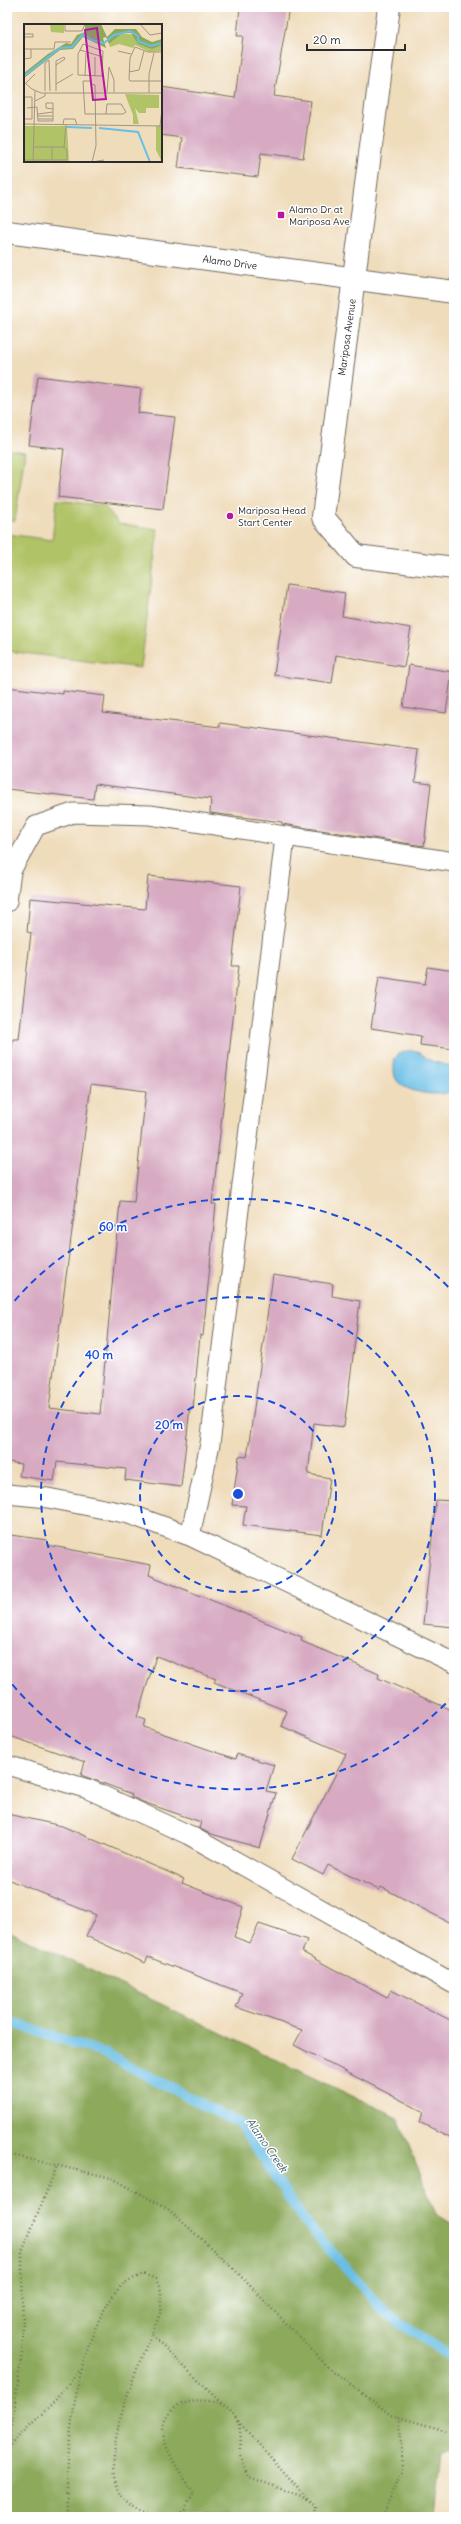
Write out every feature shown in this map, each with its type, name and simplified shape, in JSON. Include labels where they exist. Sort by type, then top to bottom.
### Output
[{"type":"street","name":"Mariposa Avenue","points":[[389,7],[323,518],[356,556],[454,568]]},
{"type":"street","name":"Alamo Drive","points":[[7,232],[454,292]]},
{"type":"lane","points":[[7,902],[11,871],[36,826],[73,813],[150,816],[285,838],[454,862]]},
{"type":"lane","points":[[190,1536],[210,1444],[285,838]]},
{"type":"lane","points":[[7,1494],[48,1498],[129,1514],[190,1536],[454,1664]]},
{"type":"lane","points":[[7,1765],[88,1789],[189,1835],[454,1984]]},
{"type":"path","points":[[7,2154],[112,2178],[168,2209],[231,2266],[328,2367],[391,2415],[454,2433]]},
{"type":"path","points":[[8,2517],[7,2462],[23,2344],[22,2252],[57,2166]]},
{"type":"path","points":[[67,2517],[66,2478],[81,2370],[94,2328],[122,2285],[143,2274],[156,2279],[161,2291],[161,2311],[116,2432],[113,2458],[114,2477],[122,2495],[133,2508],[148,2516],[157,2517]]},
{"type":"path","points":[[152,2335],[238,2421],[315,2506],[314,2517]]},
{"type":"path","points":[[10,2445],[52,2404],[81,2370]]},
{"type":"path","points":[[170,2517],[184,2511],[194,2494],[169,2450],[163,2431],[170,2412],[186,2402],[204,2399],[223,2406]]},
{"type":"path","points":[[382,2517],[402,2470],[400,2417]]},
{"type":"path","points":[[238,2421],[242,2460],[249,2477],[301,2496],[315,2506]]},
{"type":"green space","points":[[7,449],[25,452],[15,521],[7,520]]},
{"type":"green space","points":[[57,500],[104,506],[119,524],[158,529],[141,668],[7,651],[7,534],[52,540]]},
{"type":"green space","points":[[7,1930],[398,2118],[436,2214],[454,2225],[454,2451],[442,2453],[435,2517],[7,2517]]},
{"type":"water","points":[[412,1050],[419,1052],[432,1061],[454,1069],[454,1089],[441,1094],[433,1094],[415,1091],[400,1084],[394,1074],[395,1058],[400,1053]]},
{"type":"building","points":[[240,7],[289,7],[274,96],[311,101],[303,158],[261,153],[258,177],[178,168],[182,138],[162,135],[162,87],[235,98],[243,36],[237,36]]},
{"type":"building","points":[[38,376],[141,389],[138,413],[175,417],[163,509],[58,497],[64,449],[29,445]]},
{"type":"building","points":[[287,585],[345,593],[342,616],[411,628],[404,667],[336,655],[332,683],[274,675]]},
{"type":"building","points":[[409,665],[452,672],[446,713],[403,707]]},
{"type":"building","points":[[7,687],[63,694],[63,691],[105,696],[103,713],[220,727],[220,723],[419,750],[415,782],[431,784],[424,846],[282,824],[282,822],[210,813],[211,799],[95,784],[93,799],[7,789]]},
{"type":"building","points":[[148,876],[241,886],[232,966],[239,966],[212,1204],[216,1204],[203,1336],[200,1335],[193,1409],[190,1408],[181,1487],[125,1480],[126,1469],[57,1462],[54,1481],[19,1476],[21,1464],[7,1462],[7,1088],[13,1039],[19,1039],[31,933],[27,932],[30,898],[145,909]],"holes":[[[91,1084],[146,1091],[134,1202],[120,1201],[100,1414],[49,1408]]]},
{"type":"building","points":[[428,967],[454,971],[454,1049],[420,1045],[421,1036],[371,1028],[379,977],[425,984]]},
{"type":"building","points":[[273,1275],[333,1284],[332,1296],[360,1301],[344,1427],[314,1423],[308,1474],[330,1478],[322,1535],[243,1525],[246,1506],[232,1505],[239,1456],[247,1457]]},
{"type":"building","points":[[436,1500],[454,1501],[454,1627],[423,1624]]},
{"type":"building","points":[[11,1535],[47,1540],[47,1545],[151,1565],[149,1575],[302,1637],[301,1641],[379,1674],[378,1678],[454,1711],[454,1925],[381,1887],[379,1890],[328,1865],[323,1875],[292,1859],[346,1754],[281,1726],[287,1711],[214,1682],[216,1679],[156,1656],[137,1717],[146,1720],[144,1727],[236,1759],[237,1754],[274,1765],[266,1791],[276,1793],[260,1848],[208,1833],[199,1828],[201,1822],[143,1802],[131,1797],[132,1794],[81,1775],[85,1762],[7,1735],[7,1562]]},
{"type":"building","points":[[7,1814],[62,1826],[184,1879],[182,1883],[243,1907],[234,1937],[250,1943],[259,1924],[307,1940],[302,1952],[387,1998],[391,1990],[454,2022],[454,2139],[419,2122],[424,2112],[294,2045],[302,2030],[236,2007],[242,1993],[148,1957],[145,1963],[86,1936],[96,1915],[7,1879]]},
{"type":"waterway","name":"Alamo Creek","points":[[7,2021],[106,2054],[240,2124],[305,2222],[387,2315],[454,2358]]},
{"type":"place","name":"Alamo Dr at Mariposa Ave","points":[[281,215]]},
{"type":"place","name":"Mariposa Head Start Center","points":[[230,516]]}]
